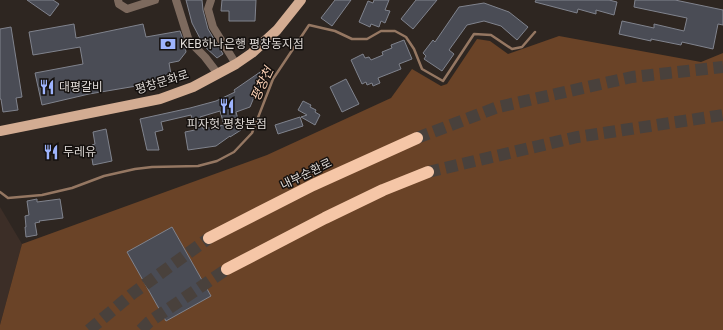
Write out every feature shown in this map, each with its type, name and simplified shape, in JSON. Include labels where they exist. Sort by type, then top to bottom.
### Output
[{"type":"highway","name":"내부순환로","points":[[209,238],[313,185],[417,138]]},
{"type":"highway","points":[[227,269],[325,218],[383,190],[428,172]]},
{"type":"main road","name":"평창문화로","points":[[0,131],[160,99],[194,87],[236,64],[252,53],[276,30],[301,0]]},
{"type":"street","points":[[118,0],[119,4],[127,8],[155,0]]},
{"type":"street","points":[[176,0],[190,42],[218,74]]},
{"type":"street","points":[[210,0],[208,9],[213,27],[236,64]]},
{"type":"shaded area","points":[[559,36],[701,62],[723,53],[723,330],[0,330],[0,325],[22,244],[267,155],[391,98],[412,69],[441,86],[447,84],[477,39],[490,41],[508,54]]},
{"type":"shaded area","points":[[0,207],[22,244],[0,325]]},
{"type":"building","points":[[27,0],[53,0],[59,4],[50,16]]},
{"type":"building","points":[[186,0],[202,0],[208,29],[223,54],[217,58],[204,46],[192,23]]},
{"type":"building","points":[[222,0],[256,0],[255,21],[229,21],[229,11],[221,11]]},
{"type":"building","points":[[335,0],[351,0],[332,26],[321,18]]},
{"type":"building","points":[[374,0],[389,0],[385,10],[390,11],[385,23],[381,21],[379,27],[371,24],[370,27],[359,22],[368,1],[373,3]]},
{"type":"building","points":[[416,0],[437,0],[413,29],[401,19]]},
{"type":"building","points":[[536,0],[609,0],[617,2],[614,15],[596,10],[596,14],[578,9],[577,13],[535,2]]},
{"type":"building","points":[[635,0],[675,0],[723,10],[723,25],[718,24],[713,49],[682,42],[681,45],[651,39],[651,41],[619,34],[622,21],[654,28],[654,24],[684,31],[687,18],[634,7]]},
{"type":"building","points":[[484,3],[509,12],[528,27],[517,40],[501,26],[484,21],[467,25],[449,50],[454,54],[442,71],[424,59],[426,56],[423,53],[433,40],[435,42],[459,7]]},
{"type":"building","points":[[74,24],[76,38],[143,24],[146,37],[180,31],[186,52],[179,61],[169,63],[172,80],[89,94],[42,105],[35,73],[83,64],[80,47],[33,55],[29,32]]},
{"type":"building","points":[[11,27],[22,97],[16,98],[18,110],[3,112],[0,99],[0,29]]},
{"type":"building","points":[[404,40],[412,59],[399,64],[401,69],[378,78],[380,83],[373,86],[372,83],[367,85],[366,82],[362,84],[351,60],[363,54],[365,58],[369,57],[371,60],[383,55],[382,52],[392,48],[391,45]]},
{"type":"building","points":[[266,68],[250,107],[236,112],[241,130],[216,146],[188,150],[185,132],[195,130],[191,115],[161,122],[163,130],[155,132],[159,150],[147,150],[140,119],[216,101],[235,92],[234,90]],"holes":[[[220,111],[224,125],[203,129],[200,117]]]},
{"type":"building","points":[[346,79],[359,104],[342,112],[330,87]]},
{"type":"building","points":[[303,101],[311,105],[310,107],[316,110],[315,112],[320,115],[315,125],[301,117],[307,115],[298,110]]},
{"type":"building","points":[[300,117],[303,126],[278,134],[275,125]]},
{"type":"building","points":[[106,129],[112,161],[93,165],[91,152],[93,151],[92,145],[95,144],[93,132]]},
{"type":"building","points":[[37,199],[37,202],[60,199],[63,218],[39,221],[40,222],[35,223],[37,235],[26,237],[25,216],[29,215],[27,201]]},
{"type":"building","points":[[172,227],[211,296],[166,321],[127,252]]},
{"type":"waterway","name":"평창천","points":[[0,192],[8,198],[42,195],[72,188],[104,176],[135,169],[198,166],[217,161],[234,152],[252,133],[273,79],[309,25],[335,31],[352,39],[367,39],[381,31],[395,31],[406,37],[414,49],[422,69],[443,81],[474,34],[491,35],[512,49],[522,47],[535,32]]},
{"type":"tunnel","points":[[417,138],[498,107],[632,77],[723,67]]},
{"type":"tunnel","points":[[428,172],[577,137],[723,115]]},
{"type":"tunnel","points":[[89,330],[132,294],[209,238]]},
{"type":"tunnel","points":[[141,330],[149,322],[227,269]]},
{"type":"place","name":"KEB하나은행 평창동지점","points":[[168,44]]},
{"type":"place","name":"대평갈비","points":[[47,87]]},
{"type":"place","name":"피자헛 평창본점","points":[[227,106]]},
{"type":"place","name":"두레유","points":[[51,152]]}]
